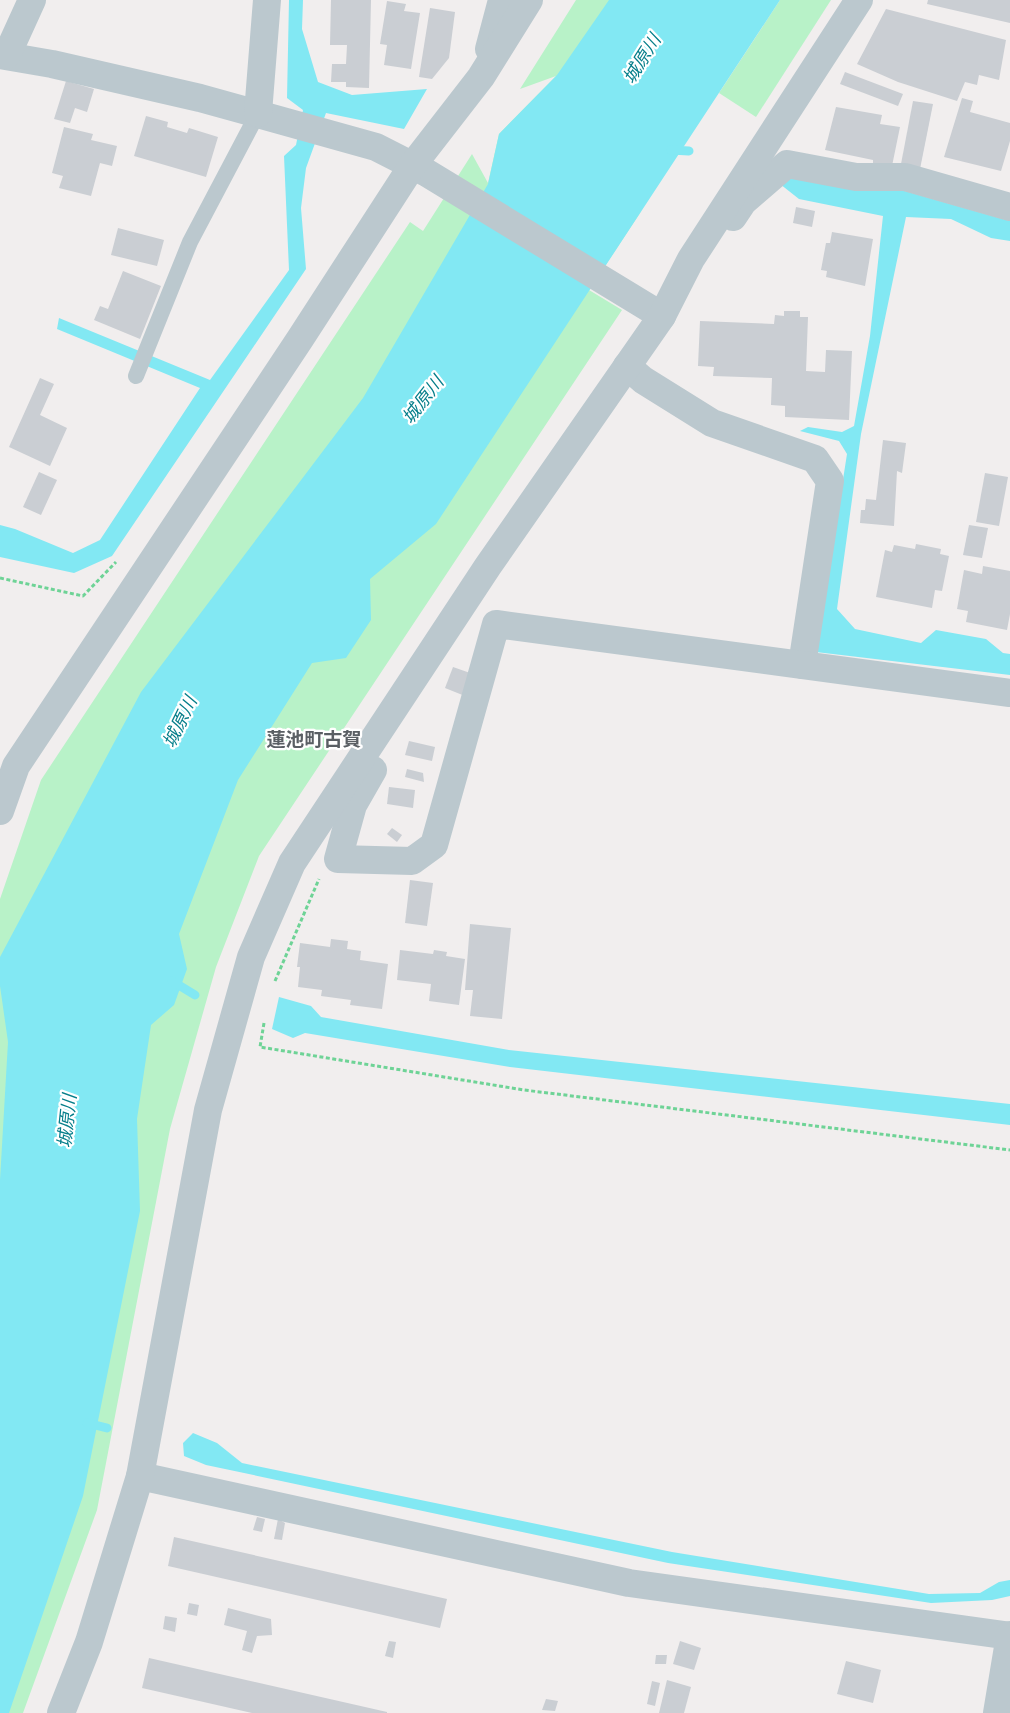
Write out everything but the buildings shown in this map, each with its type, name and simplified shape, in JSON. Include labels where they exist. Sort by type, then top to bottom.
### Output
[{"type":"street","points":[[32,0],[4,55],[200,98],[376,147],[419,170],[656,312]]},
{"type":"street","points":[[258,113],[267,0]]},
{"type":"street","points":[[481,77],[502,0]]},
{"type":"street","points":[[0,811],[16,766],[300,339],[419,170],[481,77],[529,0]]},
{"type":"street","points":[[61,1713],[89,1642],[140,1476],[208,1110],[251,957],[292,864],[488,566],[627,366],[656,312],[859,0]]},
{"type":"street","points":[[691,259],[714,245],[743,202],[786,164],[856,177],[905,177],[1010,208]]},
{"type":"street","points":[[627,366],[642,380],[712,423],[816,459],[830,481],[802,665]]},
{"type":"street","points":[[384,723],[379,759],[354,805],[338,859],[412,861],[434,845],[496,624],[1010,693]]},
{"type":"street","points":[[140,1476],[629,1583],[1010,1636],[997,1713]]},
{"type":"lane","points":[[136,376],[190,242],[258,113]]},
{"type":"path","points":[[0,578],[83,596],[117,561]]},
{"type":"path","points":[[275,983],[322,871],[338,859]]},
{"type":"path","points":[[264,1019],[260,1047],[524,1090],[1010,1150]]},
{"type":"green space","points":[[576,0],[635,0],[505,187],[22,1025],[0,1374],[0,899],[41,780],[410,222],[423,231],[472,154],[488,183],[499,134],[556,76],[520,89]]},
{"type":"green space","points":[[780,0],[831,0],[756,117],[719,93]]},
{"type":"green space","points":[[642,210],[589,290],[622,310],[259,856],[216,967],[170,1129],[97,1510],[23,1713],[0,1713],[150,937],[217,769]]},
{"type":"water","points":[[289,0],[303,0],[302,29],[318,82],[352,95],[427,89],[404,129],[326,113],[306,168],[301,208],[306,269],[112,556],[74,573],[0,557],[0,525],[15,529],[73,553],[100,540],[200,388],[57,329],[59,318],[210,380],[289,270],[284,156],[296,145],[303,110],[287,98]]},
{"type":"water","name":"城原川","points":[[609,0],[780,0],[436,524],[370,579],[371,620],[346,658],[312,663],[238,780],[179,934],[187,969],[174,1005],[151,1025],[137,1119],[140,1211],[83,1496],[9,1713],[0,1713],[0,1180],[8,1042],[0,986],[0,957],[141,692],[363,398],[488,184],[499,134],[557,75]]},
{"type":"water","points":[[793,172],[898,189],[1010,221],[1010,241],[991,238],[951,219],[906,217],[861,434],[837,609],[855,629],[921,643],[936,630],[986,639],[1003,653],[1010,654],[1010,675],[816,652],[847,454],[839,441],[800,431],[808,427],[842,432],[854,426],[870,336],[883,216],[799,199],[780,184]]},
{"type":"water","points":[[279,997],[311,1006],[321,1017],[509,1050],[1010,1104],[1010,1125],[510,1067],[305,1033],[293,1038],[272,1029]]},
{"type":"water","points":[[193,1433],[217,1443],[242,1463],[672,1552],[929,1594],[980,1593],[999,1582],[1010,1580],[1010,1596],[992,1600],[931,1603],[668,1563],[206,1465],[184,1456],[183,1443]]},
{"type":"waterway","points":[[671,150],[689,151]]},
{"type":"waterway","points":[[172,981],[195,995]]},
{"type":"waterway","points":[[87,1423],[107,1428]]},
{"type":"district","name":"蓮池町古賀","points":[[314,739]]}]
